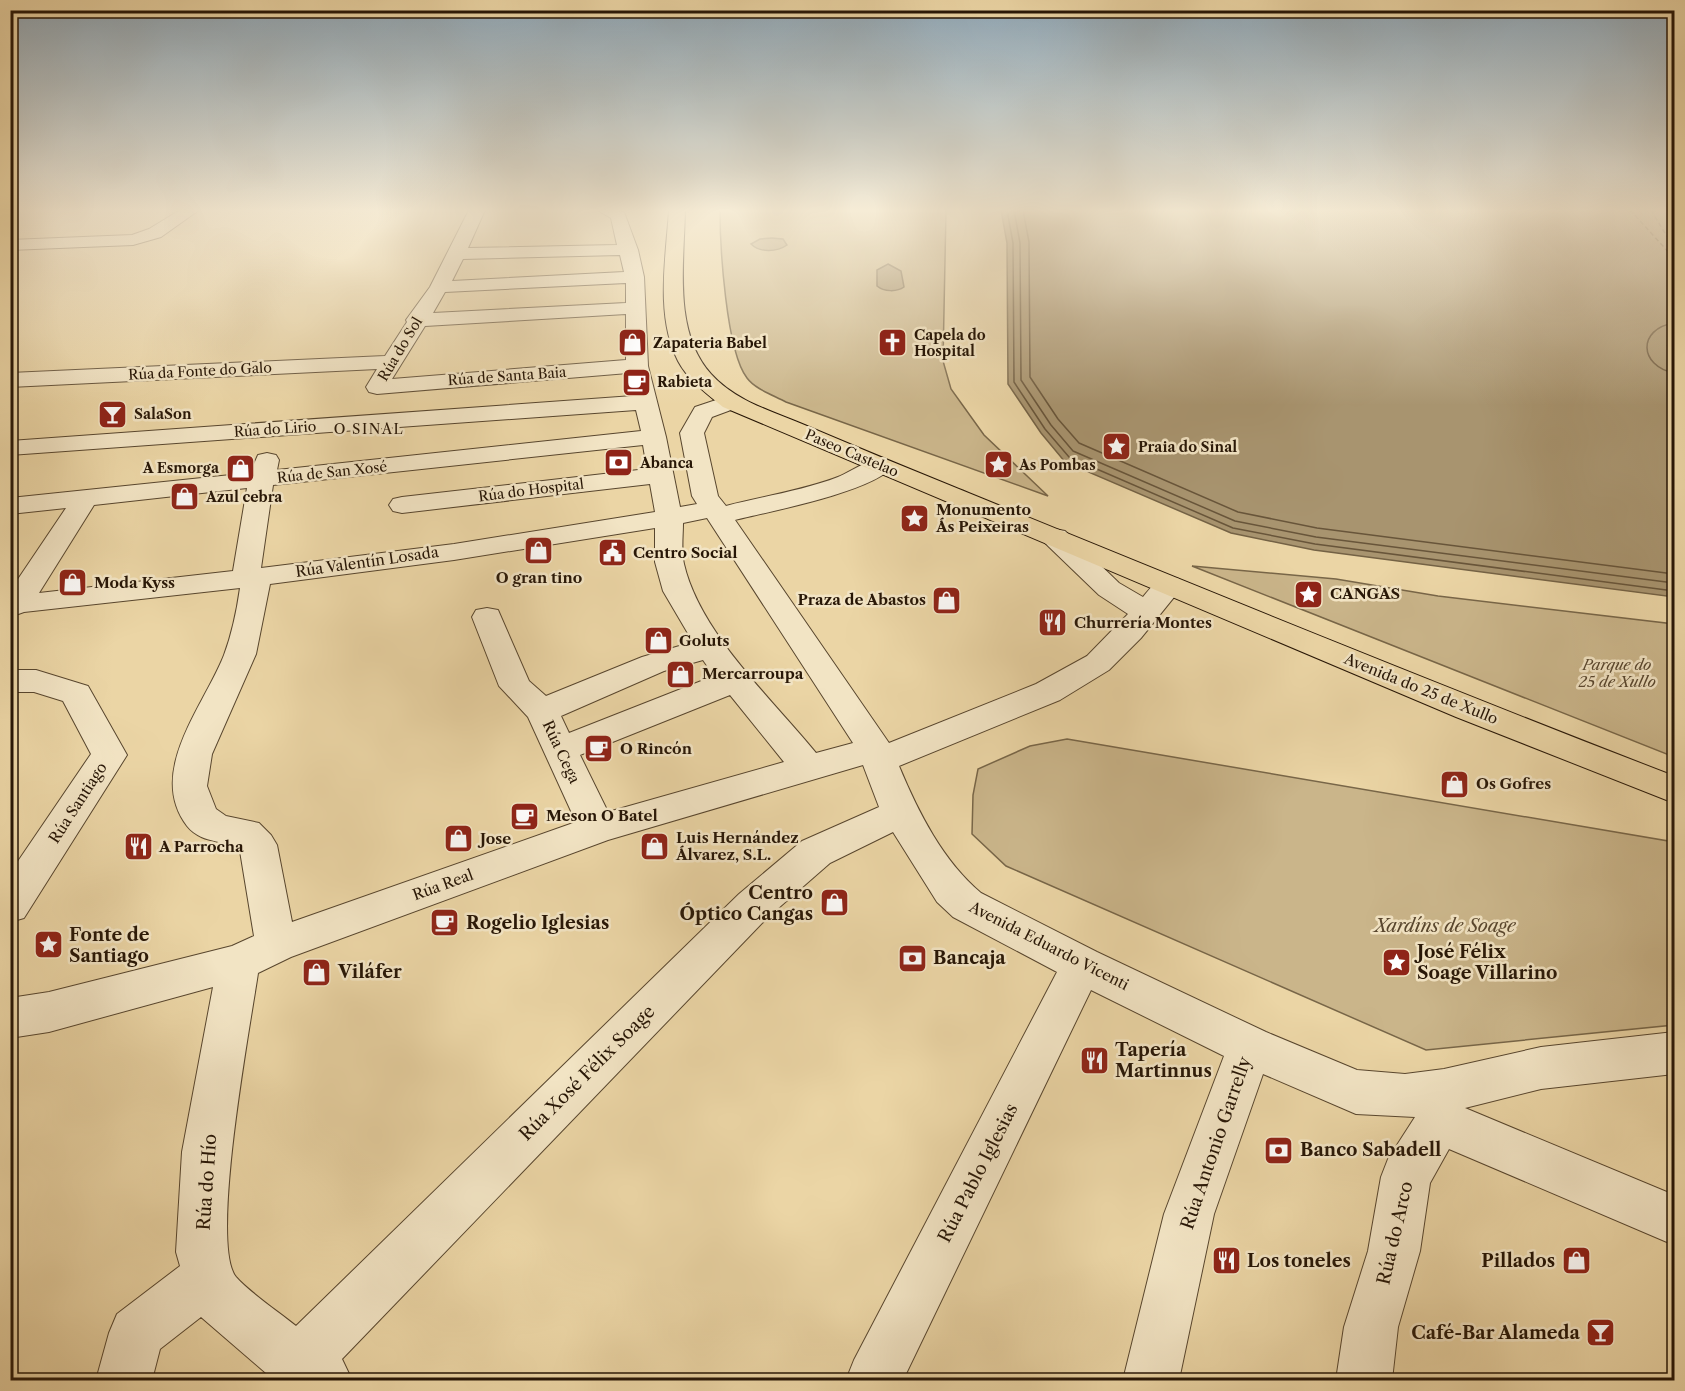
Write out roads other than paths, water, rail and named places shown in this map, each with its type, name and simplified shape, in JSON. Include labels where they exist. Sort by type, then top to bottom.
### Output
[{"type":"main road","name":"Paseo Castelao","points":[[675,275],[674,296],[680,338],[689,361],[706,382],[731,402],[1169,585]]},
{"type":"main road","name":"Avenida do 25 de Xullo","points":[[1169,585],[1468,709],[1674,790]]},
{"type":"street","name":"Rúa do Sol","points":[[355,424],[390,362],[445,275]]},
{"type":"street","points":[[439,287],[635,277],[637,366],[654,437],[669,518],[669,562],[678,591],[721,664],[809,769]]},
{"type":"street","points":[[416,320],[635,308]]},
{"type":"street","name":"Rúa da Fonte do Galo","points":[[10,380],[390,362]]},
{"type":"street","name":"Rúa de Santa Baia","points":[[377,387],[637,366]]},
{"type":"street","name":"Rúa do Lirio","points":[[10,448],[646,402]]},
{"type":"street","name":"Avenida Eduardo Vicenti","points":[[731,402],[702,412],[692,433],[705,496],[877,755],[900,813],[951,891],[968,905],[1082,965],[1250,1047],[1356,1092],[1405,1096],[1442,1106],[1541,1068],[1674,1053]]},
{"type":"street","points":[[400,532],[399,465],[396,440],[401,421]]},
{"type":"street","points":[[258,953],[258,845],[246,833],[217,829],[201,818],[189,786],[194,754],[240,654],[255,589],[255,585],[249,578],[247,567],[261,479],[268,454],[286,429]]},
{"type":"street","name":"Rúa de San Xosé","points":[[10,506],[654,437]]},
{"type":"street","name":"Rúa Valentín Losada","points":[[14,606],[249,578],[400,532],[669,518],[717,513],[846,483],[880,466]]},
{"type":"street","name":"Rúa do Hospital","points":[[400,532],[661,475]]},
{"type":"street","points":[[14,606],[85,499]]},
{"type":"street","points":[[1055,537],[1109,589],[1145,611]]},
{"type":"street","name":"Rúa Real","points":[[10,1018],[49,1012],[258,953],[598,829],[809,769],[877,755],[1003,712],[1048,692],[1098,663],[1169,585]]},
{"type":"street","name":"Rúa Cega","points":[[487,617],[515,686],[542,711],[598,829]]},
{"type":"street","points":[[542,711],[653,664],[711,647]]},
{"type":"street","points":[[559,750],[735,680]]},
{"type":"street","name":"Rúa Santiago","points":[[10,681],[36,681],[76,694],[109,755],[10,906]]},
{"type":"street","name":"Rúa Xosé Félix Soage","points":[[311,1372],[753,906],[816,852],[900,813]]},
{"type":"street","name":"Rúa do Hío","points":[[258,953],[206,1152],[202,1252],[213,1292],[311,1372]]},
{"type":"street","name":"Rúa Pablo Iglesias","points":[[874,1380],[1082,965]]},
{"type":"street","name":"Rúa Antonio Garrelly","points":[[1151,1380],[1189,1214],[1250,1047]]},
{"type":"street","points":[[1442,1106],[1674,1220]]},
{"type":"street","name":"Rúa do Arco","points":[[1364,1380],[1371,1327],[1394,1251],[1406,1177],[1442,1106]]},
{"type":"street","points":[[123,1380],[136,1333],[208,1278]]},
{"type":"water","points":[[877,275],[902,275],[904,287],[898,290],[890,291],[877,286]]},
{"type":"water","points":[[1007,275],[1674,275],[1674,346],[1668,346],[1674,353],[1674,597],[1314,550],[1231,533],[1065,462],[1041,433],[1008,384]]},
{"type":"place","name":"Zapateria Babel","points":[[632,343]]},
{"type":"place","name":"Capela do Hospital","points":[[893,343]]},
{"type":"place","name":"Rabieta","points":[[636,382]]},
{"type":"place","name":"SalaSon","points":[[113,414]]},
{"type":"place","name":"Praia do Sinal","points":[[1117,447]]},
{"type":"place","name":"Abanca","points":[[619,463]]},
{"type":"place","name":"As Pombas","points":[[998,465]]},
{"type":"place","name":"A Esmorga","points":[[240,468]]},
{"type":"place","name":"Azul cebra","points":[[185,497]]},
{"type":"place","name":"Monumento Ás Peixeiras","points":[[915,519]]},
{"type":"place","name":"O gran tino","points":[[539,551]]},
{"type":"place","name":"Centro Social","points":[[612,553]]},
{"type":"place","name":"Moda Kyss","points":[[73,583]]},
{"type":"place","name":"CANGAS","points":[[1309,594]]},
{"type":"place","name":"Praza de Abastos","points":[[947,600]]},
{"type":"place","name":"Churrería Montes","points":[[1053,623]]},
{"type":"place","name":"Goluts","points":[[658,641]]},
{"type":"place","name":"Mercarroupa","points":[[681,674]]},
{"type":"place","name":"O Rincón","points":[[599,749]]},
{"type":"place","name":"Os Gofres","points":[[1455,784]]},
{"type":"place","name":"Meson O Batel","points":[[525,816]]},
{"type":"place","name":"Jose","points":[[459,839]]},
{"type":"place","name":"A Parrocha","points":[[138,847]]},
{"type":"place","name":"Luis Hernández Álvarez, S.L.","points":[[655,847]]},
{"type":"place","name":"Centro Óptico Cangas","points":[[834,903]]},
{"type":"place","name":"Rogelio Iglesias","points":[[445,923]]},
{"type":"place","name":"Fonte de Santiago","points":[[48,945]]},
{"type":"place","name":"Bancaja","points":[[912,958]]},
{"type":"place","name":"José Félix Soage Villarino","points":[[1396,962]]},
{"type":"place","name":"Viláfer","points":[[317,972]]},
{"type":"place","name":"Tapería Martinnus","points":[[1094,1060]]},
{"type":"place","name":"Banco Sabadell","points":[[1279,1150]]},
{"type":"place","name":"Los toneles","points":[[1226,1261]]},
{"type":"place","name":"Pillados","points":[[1576,1261]]},
{"type":"place","name":"Café-Bar Alameda","points":[[1601,1333]]},
{"type":"district","name":"O SINAL","points":[[369,429]]},
{"type":"park label","name":"Parque do 25 de Xullo","points":[[1617,674]]},
{"type":"park label","name":"Xardíns de Soage","points":[[1445,926]]}]
